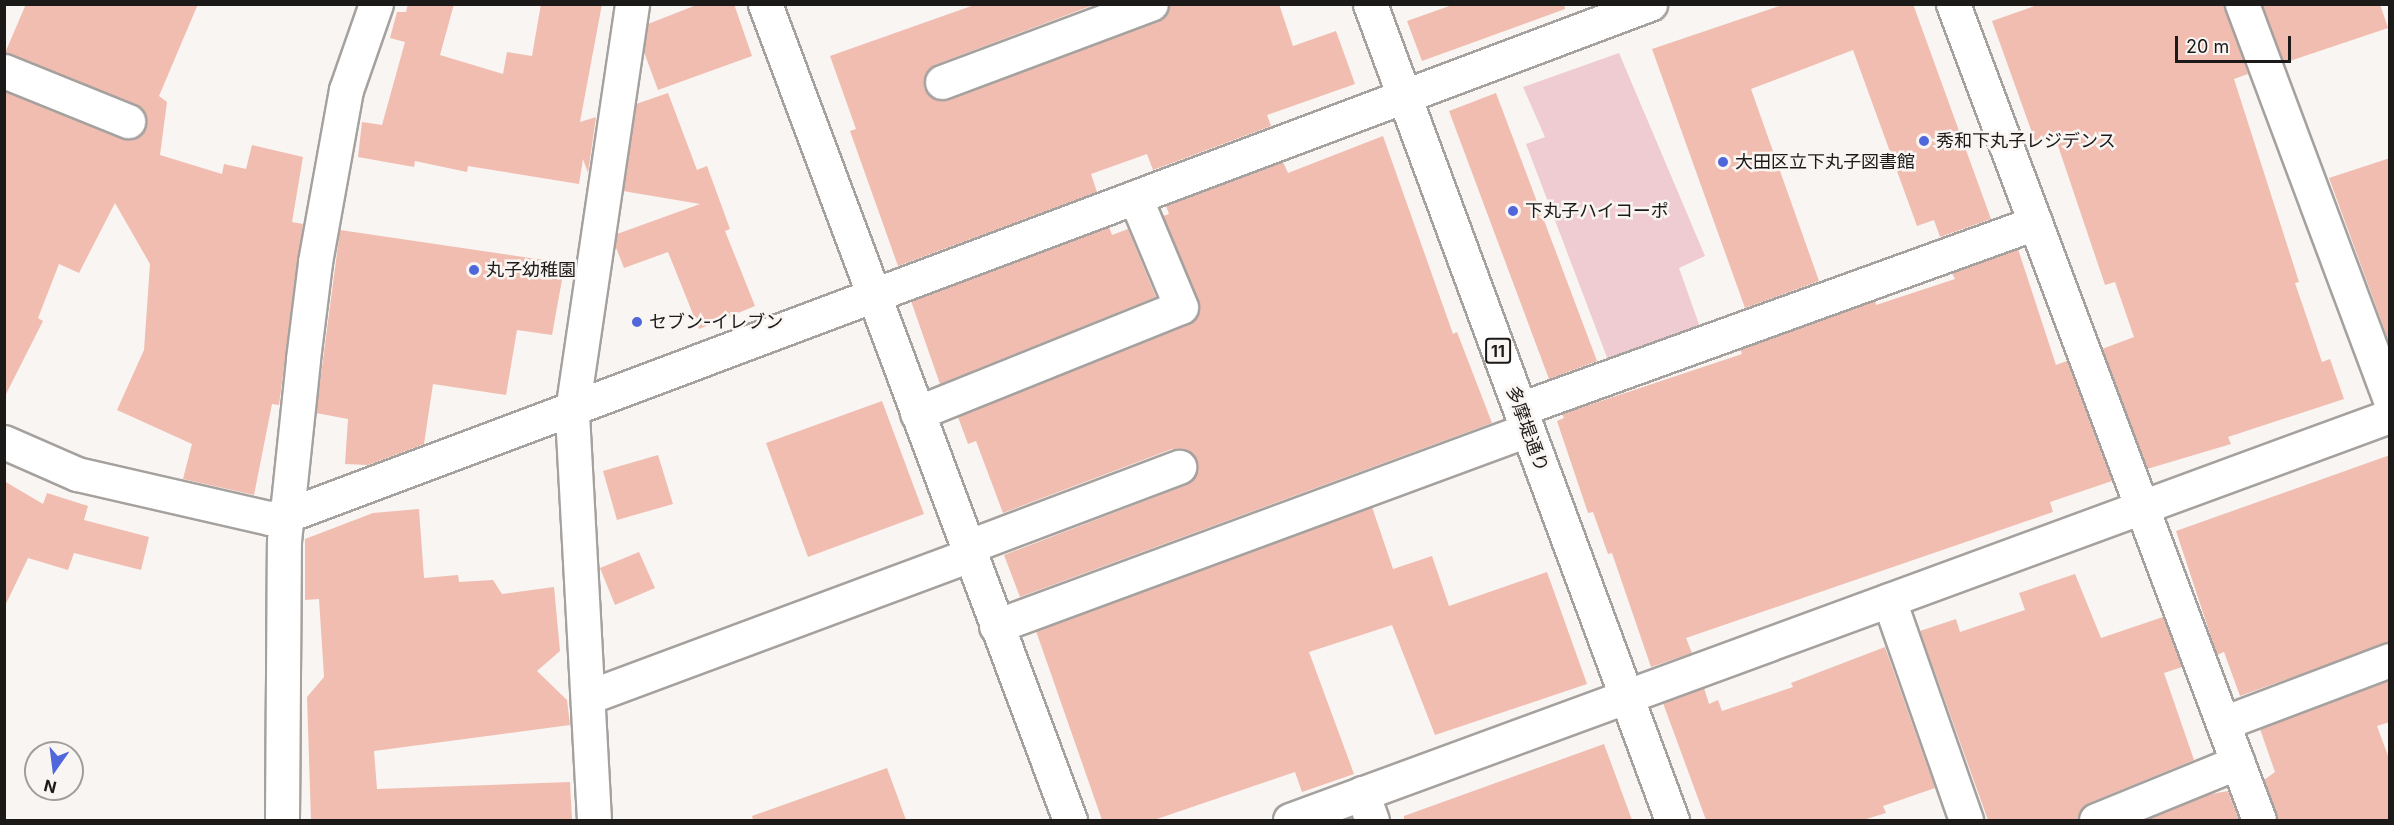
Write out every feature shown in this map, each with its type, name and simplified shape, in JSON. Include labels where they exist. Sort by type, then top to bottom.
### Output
[{"type":"street","points":[[282,820],[288,515],[315,262],[346,90],[376,4]]},
{"type":"street","points":[[594,820],[572,411],[632,4]]},
{"type":"street","points":[[765,4],[1070,820]]},
{"type":"street","points":[[942,82],[1151,4]]},
{"type":"street","name":"多摩堤通り","points":[[1370,4],[1672,820]]},
{"type":"street","points":[[4,442],[77,474],[269,518],[288,515],[572,411],[872,294],[1405,99],[1650,4]]},
{"type":"street","points":[[1953,4],[2259,820]]},
{"type":"street","points":[[2242,4],[2390,399]]},
{"type":"street","points":[[4,71],[128,121]]},
{"type":"street","points":[[917,413],[1181,307],[1135,197]]},
{"type":"street","points":[[996,626],[1523,419],[2035,223]]},
{"type":"street","points":[[1290,820],[1367,807],[1628,696],[2390,416]]},
{"type":"street","points":[[588,697],[1179,467]]},
{"type":"street","points":[[1889,600],[1966,820]]},
{"type":"street","points":[[2223,723],[2390,660]]},
{"type":"street","points":[[2099,820],[2238,762]]},
{"type":"shaded area","points":[[1619,53],[1705,256],[1679,268],[1701,330],[1608,360],[1526,144],[1545,137],[1523,87]]},
{"type":"building","points":[[26,4],[198,4],[159,96],[167,102],[160,155],[222,174],[224,164],[246,169],[252,145],[303,157],[292,222],[303,224],[279,405],[272,404],[254,495],[183,479],[192,444],[117,410],[144,350],[150,264],[115,203],[79,273],[59,264],[38,318],[43,321],[4,398],[4,91],[122,139],[139,136],[147,119],[135,104],[5,53]]},
{"type":"building","points":[[408,4],[454,4],[440,55],[503,74],[507,52],[532,56],[541,4],[602,4],[580,122],[596,117],[588,173],[583,159],[579,184],[468,166],[467,172],[415,161],[414,167],[358,157],[362,122],[382,125],[405,42],[390,38],[397,12],[406,12]]},
{"type":"building","points":[[699,4],[734,4],[752,56],[658,90],[644,52],[648,24]]},
{"type":"building","points":[[977,4],[1096,4],[935,65],[927,71],[924,88],[938,100],[1158,22],[1169,4],[1279,4],[1293,46],[1336,31],[1355,84],[1267,115],[1271,126],[1153,170],[1147,154],[1091,174],[1097,192],[898,266],[850,131],[856,129],[830,56]]},
{"type":"building","points":[[1455,4],[1564,4],[1565,9],[1422,61],[1407,21]]},
{"type":"building","points":[[1785,4],[1913,4],[1991,219],[1940,237],[1934,220],[1917,226],[1853,50],[1751,89],[1819,281],[1745,308],[1652,49]]},
{"type":"building","points":[[2040,4],[2224,4],[2248,74],[2234,79],[2299,282],[2295,283],[2322,362],[2330,359],[2344,399],[2228,437],[2231,444],[2147,469],[2102,349],[2134,337],[2115,282],[2105,285],[2054,134],[2035,141],[1992,21]]},
{"type":"building","points":[[2262,4],[2380,4],[2388,28],[2284,63]]},
{"type":"building","points":[[668,93],[697,170],[707,166],[730,229],[725,231],[755,306],[699,329],[668,252],[624,268],[615,245],[617,234],[700,204],[623,191],[636,104]]},
{"type":"building","name":"下丸子ハイコーポ","points":[[1496,93],[1597,361],[1549,379],[1449,111]]},
{"type":"building","points":[[1383,136],[1453,334],[1457,332],[1492,423],[1020,597],[1004,555],[1186,485],[1194,478],[1197,461],[1190,452],[1172,449],[1003,513],[976,441],[968,444],[958,417],[1195,319],[1198,300],[1163,216],[1169,214],[1166,206],[1283,162],[1288,173]]},
{"type":"building","points":[[2390,158],[2390,342],[2389,342],[2329,178]]},
{"type":"building","points":[[1109,227],[1112,235],[1128,229],[1156,297],[940,384],[911,301]]},
{"type":"building","points":[[340,230],[565,263],[552,335],[517,330],[506,395],[433,384],[424,444],[368,465],[345,464],[348,419],[316,413]]},
{"type":"building","points":[[2018,249],[2056,365],[2067,361],[2112,481],[2050,502],[2053,512],[1686,638],[1692,653],[1651,667],[1612,553],[1608,554],[1593,512],[1588,513],[1557,421],[1564,418],[1562,414],[1742,354],[1740,349],[1875,301],[1876,305],[1955,279],[1952,273]]},
{"type":"building","points":[[882,401],[924,514],[808,557],[766,443]]},
{"type":"building","points":[[658,455],[673,504],[617,520],[603,471]]},
{"type":"building","points":[[2390,455],[2390,642],[2240,696],[2224,652],[2217,655],[2176,531]]},
{"type":"building","points":[[4,481],[43,504],[47,493],[88,506],[84,520],[149,537],[141,570],[74,553],[68,570],[28,558],[4,608]]},
{"type":"building","points":[[1372,507],[1393,569],[1432,556],[1449,606],[1547,572],[1587,684],[1435,735],[1392,625],[1309,652],[1354,774],[1302,792],[1295,772],[1154,820],[1102,820],[1036,631]]},
{"type":"building","points":[[419,509],[424,578],[458,575],[459,582],[493,580],[502,594],[554,587],[560,651],[537,671],[567,700],[570,725],[374,751],[377,789],[570,782],[572,820],[311,820],[307,697],[324,677],[319,599],[305,600],[305,539],[373,513]]},
{"type":"building","points":[[639,552],[655,588],[615,605],[600,568]]},
{"type":"building","points":[[2075,574],[2101,638],[2163,617],[2182,667],[2164,673],[2194,760],[2089,803],[2078,820],[1988,820],[1920,631],[1956,619],[1960,632],[2025,610],[2019,593]]},
{"type":"building","points":[[1885,647],[1935,788],[1883,806],[1886,813],[1863,820],[1706,820],[1663,703],[1704,688],[1709,704],[1718,700],[1722,711],[1793,687],[1791,683]]},
{"type":"building","points":[[2388,681],[2390,722],[2377,726],[2390,761],[2390,820],[2277,820],[2264,780],[2275,772],[2260,729]]},
{"type":"building","points":[[1604,744],[1632,820],[1404,820],[1404,816]]},
{"type":"building","points":[[887,768],[906,820],[753,820],[752,816]]},
{"type":"building","points":[[2228,791],[2239,820],[2144,820],[2206,795]]},
{"type":"place","name":"秀和下丸子レジデンス","points":[[1924,141]]},
{"type":"place","name":"大田区立下丸子図書館","points":[[1723,162]]},
{"type":"place","name":"下丸子ハイコーポ","points":[[1513,211]]},
{"type":"place","name":"丸子幼稚園","points":[[474,270]]},
{"type":"place","name":"セブン-イレブン","points":[[637,322]]}]
